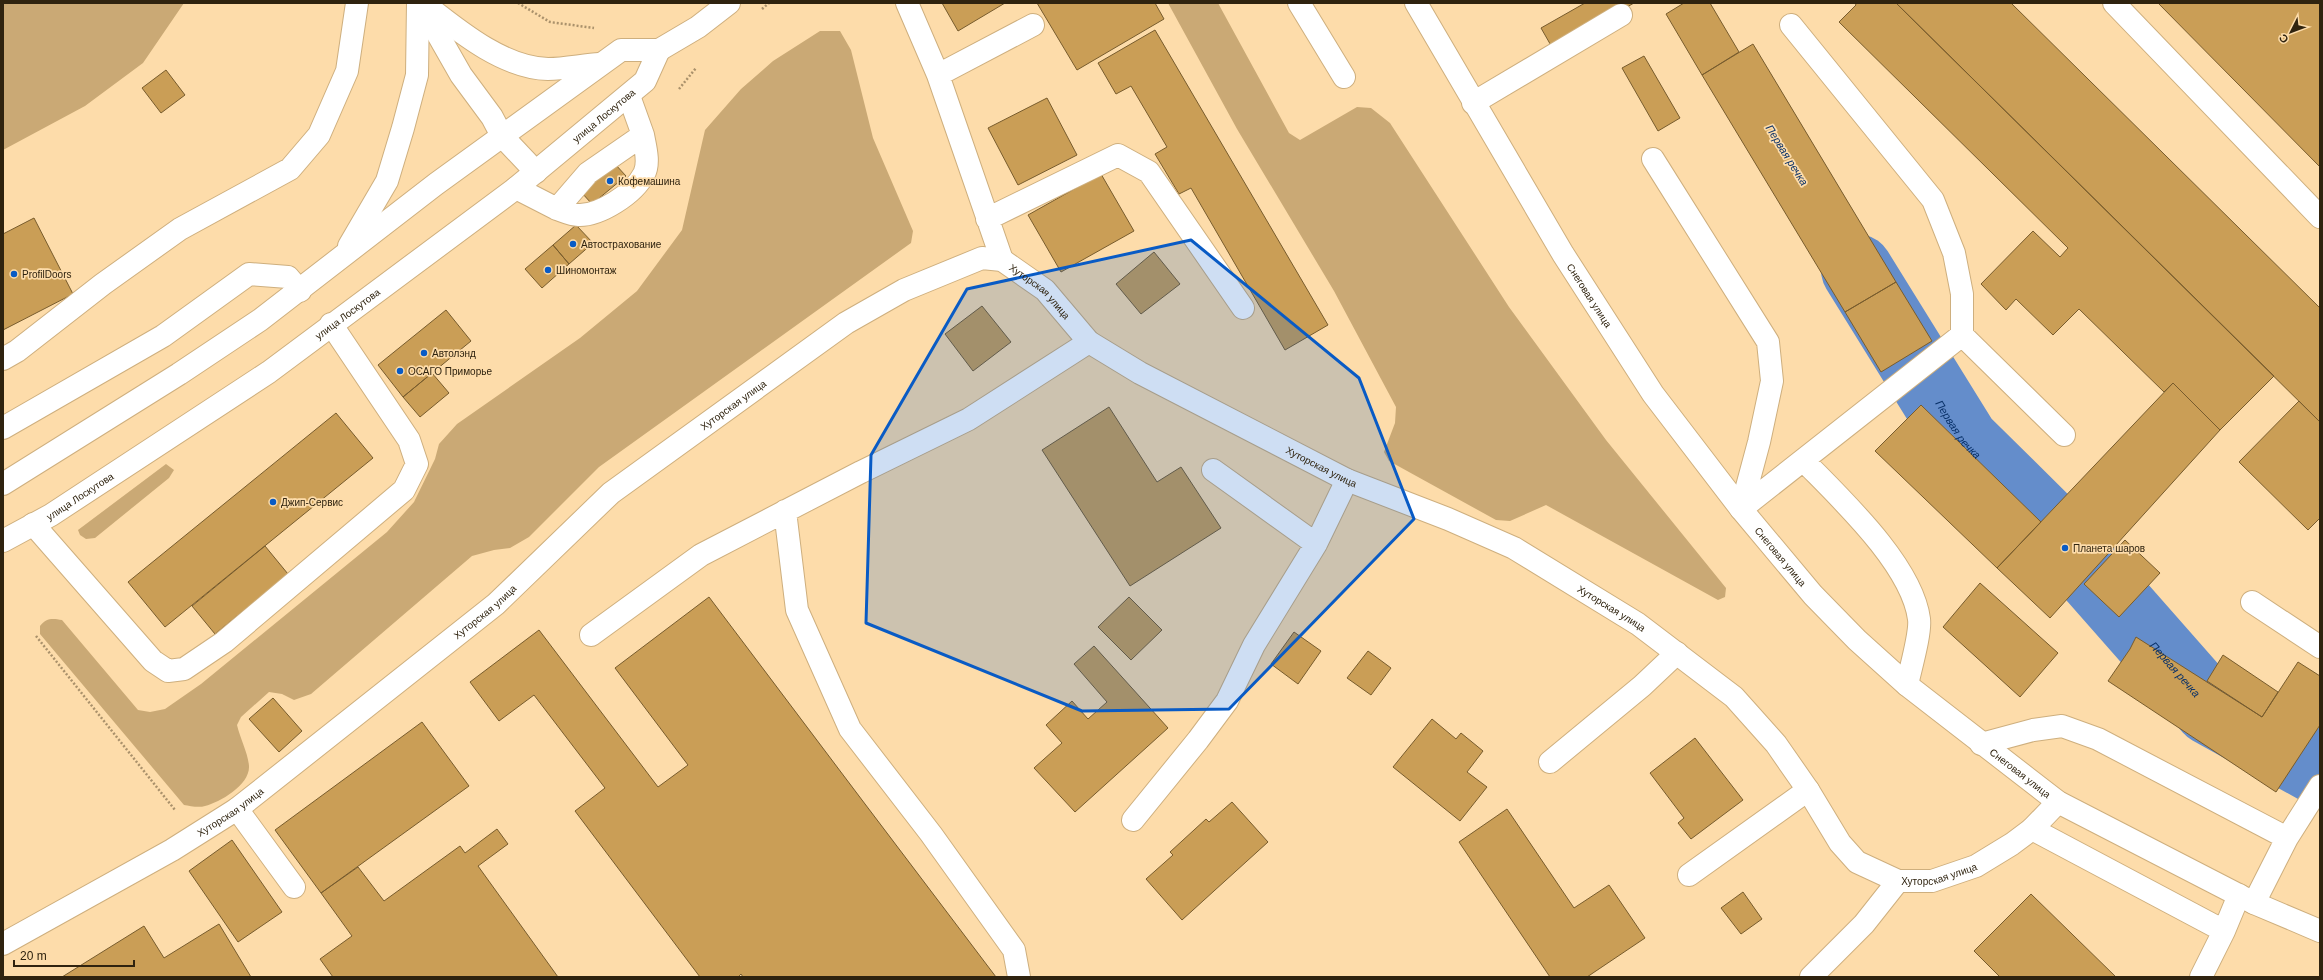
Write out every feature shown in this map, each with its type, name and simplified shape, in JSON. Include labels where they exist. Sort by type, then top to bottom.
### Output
[{"type":"main road","points":[[3,359],[17,351],[103,284],[180,229],[290,169],[319,135],[347,71],[357,3]]},
{"type":"main road","points":[[420,3],[473,42],[514,62],[547,69],[602,64]]},
{"type":"main road","points":[[420,3],[461,75],[492,117],[502,136],[536,172]]},
{"type":"main road","points":[[343,255],[387,181],[417,75],[420,3]]},
{"type":"main road","points":[[3,484],[225,344],[300,291],[343,255],[502,136],[621,50],[659,50],[698,27],[729,3]]},
{"type":"main road","points":[[907,3],[938,74],[986,219],[1002,260]]},
{"type":"main road","points":[[1299,3],[1344,77]]},
{"type":"main road","name":"Снеговая улица","points":[[1416,3],[1473,103],[1563,254],[1653,394],[1741,509],[1813,595],[1857,640],[1907,685],[1981,744],[2058,802],[2246,899],[2320,931]]},
{"type":"main road","points":[[2114,3],[2320,217]]},
{"type":"main road","points":[[1473,103],[1621,15]]},
{"type":"main road","points":[[938,74],[1033,25]]},
{"type":"main road","points":[[1790,26],[1933,200],[1954,254],[1957,267],[1962,294],[1962,335],[2064,435]]},
{"type":"main road","name":"улица Лоскутова","points":[[3,541],[51,515],[269,372],[331,324],[516,188],[629,96],[645,81],[659,50]]},
{"type":"main road","points":[[516,188],[557,210],[577,215],[598,213],[628,192],[644,174],[647,152],[643,135],[629,96]]},
{"type":"main road","points":[[557,210],[588,173],[643,135]]},
{"type":"main road","points":[[986,219],[1118,155],[1149,172],[1243,308]]},
{"type":"main road","points":[[1653,160],[1768,342],[1772,381],[1759,442],[1741,509]]},
{"type":"main road","name":"Хуторская улица","points":[[3,944],[195,835],[237,809],[496,604],[611,493],[846,323],[904,290],[976,259],[982,258],[1002,260],[1045,290],[1089,342],[1140,373],[1225,419],[1346,480],[1448,519],[1514,548],[1638,624],[1734,697],[1776,744],[1808,790],[1840,843],[1857,862],[1898,881],[1932,881],[1976,866],[2012,844],[2032,828],[2058,802]]},
{"type":"main road","points":[[3,428],[163,336],[249,274],[288,277],[300,291]]},
{"type":"main road","points":[[33,524],[153,661],[168,671],[184,669],[224,642],[404,490],[417,464],[409,440],[331,324]]},
{"type":"main road","points":[[1741,509],[1831,440],[1962,335]]},
{"type":"main road","points":[[591,635],[701,555],[785,511],[969,419],[1089,342]]},
{"type":"main road","points":[[1804,461],[1874,534],[1914,596],[1920,621],[1907,685]]},
{"type":"main road","points":[[1213,470],[1316,544]]},
{"type":"main road","points":[[1133,820],[1198,740],[1227,701],[1254,645],[1316,544],[1346,480]]},
{"type":"main road","points":[[785,511],[797,610],[850,729],[931,834],[1014,950],[1019,977]]},
{"type":"main road","points":[[2252,602],[2320,647]]},
{"type":"main road","points":[[1550,762],[1642,686],[1677,653]]},
{"type":"main road","points":[[1981,744],[2033,730],[2062,726],[2098,739],[2286,838]]},
{"type":"main road","points":[[2201,977],[2224,931],[2320,786]]},
{"type":"main road","points":[[1690,875],[1808,790]]},
{"type":"main road","points":[[237,809],[294,887]]},
{"type":"main road","points":[[2032,828],[2224,931]]},
{"type":"main road","points":[[1811,977],[1864,924],[1898,881]]},
{"type":"path","points":[[518,3],[550,22],[599,29]]},
{"type":"path","points":[[36,636],[195,835]]},
{"type":"highlighted area","points":[[1191,240],[1359,378],[1414,519],[1229,709],[1082,711],[866,623],[871,455],[967,289]]},
{"type":"shaded area","points":[[3,3],[184,3],[143,63],[85,106],[3,150]]},
{"type":"shaded area","points":[[1168,3],[1218,3],[1289,133],[1300,140],[1357,107],[1371,108],[1390,123],[1509,307],[1606,440],[1726,588],[1725,597],[1718,600],[1546,505],[1510,521],[1496,520],[1389,461],[1384,452],[1395,423],[1396,407],[1334,291],[1237,129]]},
{"type":"shaded area","points":[[820,31],[840,31],[851,50],[873,138],[913,231],[911,243],[599,467],[529,537],[510,548],[494,550],[472,556],[311,694],[294,700],[282,694],[269,692],[241,717],[237,725],[246,751],[249,766],[245,780],[226,797],[211,804],[200,807],[184,805],[40,634],[40,626],[45,621],[50,619],[62,620],[138,710],[150,712],[165,709],[201,684],[387,532],[414,502],[435,459],[439,444],[457,424],[580,338],[637,291],[682,230],[705,130],[741,89],[773,61]]},
{"type":"shaded area","points":[[166,464],[174,470],[169,478],[95,538],[86,539],[80,535],[78,530]]},
{"type":"building","points":[[942,3],[1005,3],[958,31]]},
{"type":"building","points":[[1037,3],[1155,3],[1164,19],[1077,70]]},
{"type":"building","points":[[1585,3],[1634,3],[1553,49],[1541,28]]},
{"type":"building","points":[[1684,3],[1710,3],[1739,52],[1702,75],[1666,14]]},
{"type":"building","points":[[1855,3],[1896,3],[2274,376],[2220,430],[2173,383],[2164,392],[2079,309],[2053,335],[2016,299],[2006,310],[1981,284],[2033,231],[2060,257],[2068,248],[1839,22],[1856,5]]},
{"type":"building","points":[[1896,3],[2011,3],[2320,308],[2320,422]]},
{"type":"building","points":[[2158,3],[2320,3],[2320,167]]},
{"type":"building","points":[[1155,30],[1328,325],[1285,350],[1191,188],[1179,194],[1155,154],[1167,147],[1131,86],[1116,94],[1098,63]]},
{"type":"building","points":[[1753,44],[1896,282],[1845,312],[1702,75]]},
{"type":"building","points":[[1644,56],[1680,118],[1658,131],[1622,68]]},
{"type":"building","points":[[166,70],[185,95],[161,113],[142,88]]},
{"type":"building","points":[[1047,98],[1077,155],[1018,185],[988,128]]},
{"type":"building","points":[[615,164],[626,176],[592,204],[581,192]]},
{"type":"building","points":[[1101,174],[1134,231],[1061,272],[1028,215]]},
{"type":"building","points":[[34,218],[73,294],[3,330],[3,234]]},
{"type":"building","name":"Автострахование","points":[[576,225],[593,243],[569,264],[553,245]]},
{"type":"building","points":[[553,245],[569,264],[542,288],[525,269]]},
{"type":"building","points":[[1154,252],[1180,284],[1141,314],[1116,284]]},
{"type":"building","points":[[1896,282],[1932,341],[1881,372],[1845,312]]},
{"type":"building","points":[[982,306],[1011,342],[973,371],[945,334]]},
{"type":"building","name":"Автолэнд","points":[[446,310],[471,341],[403,397],[378,365]]},
{"type":"building","points":[[432,373],[449,393],[420,417],[403,397]]},
{"type":"building","points":[[2173,383],[2220,430],[2050,618],[1997,568]]},
{"type":"building","points":[[2299,401],[2320,422],[2320,518],[2308,530],[2239,462]]},
{"type":"building","points":[[1921,405],[2041,522],[1997,568],[1875,451]]},
{"type":"building","points":[[1109,407],[1157,482],[1181,467],[1221,528],[1130,586],[1042,450]]},
{"type":"building","name":"Джип-Сервис","points":[[336,413],[373,458],[165,627],[128,582]]},
{"type":"building","points":[[2125,540],[2160,573],[2119,617],[2084,584]]},
{"type":"building","points":[[265,546],[288,574],[215,634],[192,606]]},
{"type":"building","points":[[1980,583],[2058,653],[2020,697],[1943,627]]},
{"type":"building","points":[[709,597],[996,977],[743,977],[741,974],[738,977],[700,977],[575,811],[605,788],[534,695],[499,721],[470,682],[539,630],[658,787],[688,765],[615,668]]},
{"type":"building","points":[[1129,597],[1162,630],[1131,660],[1098,627]]},
{"type":"building","points":[[1294,632],[1321,651],[1298,684],[1271,664]]},
{"type":"building","points":[[2136,637],[2262,717],[2298,662],[2320,676],[2320,725],[2276,792],[2108,681],[2130,649]]},
{"type":"building","points":[[1094,646],[1168,728],[1075,812],[1034,768],[1062,743],[1046,725],[1072,701],[1088,719],[1107,702],[1074,664]]},
{"type":"building","points":[[1368,651],[1391,668],[1371,695],[1347,678]]},
{"type":"building","points":[[2223,655],[2278,692],[2262,717],[2207,681]]},
{"type":"building","points":[[273,698],[302,731],[279,752],[249,719]]},
{"type":"building","points":[[1432,719],[1456,739],[1461,733],[1483,751],[1467,772],[1487,787],[1460,821],[1393,767]]},
{"type":"building","points":[[422,722],[469,786],[321,893],[275,830]]},
{"type":"building","points":[[1695,738],[1743,800],[1691,839],[1678,823],[1684,818],[1650,773]]},
{"type":"building","points":[[1232,802],[1268,842],[1182,920],[1146,879],[1173,855],[1170,852],[1206,819],[1209,822]]},
{"type":"building","points":[[1507,809],[1574,908],[1609,885],[1645,938],[1587,977],[1550,977],[1459,842]]},
{"type":"building","points":[[497,829],[508,844],[478,866],[558,977],[333,977],[320,959],[352,936],[321,893],[358,867],[384,901],[460,846],[465,853]]},
{"type":"building","points":[[232,840],[282,912],[238,942],[189,871]]},
{"type":"building","points":[[1743,892],[1762,919],[1741,934],[1721,908]]},
{"type":"building","points":[[2031,894],[2116,977],[2000,977],[1974,951]]},
{"type":"building","points":[[219,924],[251,977],[62,977],[144,926],[164,958]]},
{"type":"waterway","name":"Первая речка","points":[[1857,270],[1963,441],[2048,525],[2210,709],[2320,770]]},
{"type":"place","name":"Кофемашина","points":[[610,181]]},
{"type":"place","name":"Автострахование","points":[[573,244]]},
{"type":"place","name":"Шиномонтаж","points":[[548,270]]},
{"type":"place","name":"ProfilDoors","points":[[14,274]]},
{"type":"place","name":"Автолэнд","points":[[424,353]]},
{"type":"place","name":"ОСАГО Приморье","points":[[400,371]]},
{"type":"place","name":"Джип-Сервис","points":[[273,502]]},
{"type":"place","name":"Планета шаров","points":[[2065,548]]}]
